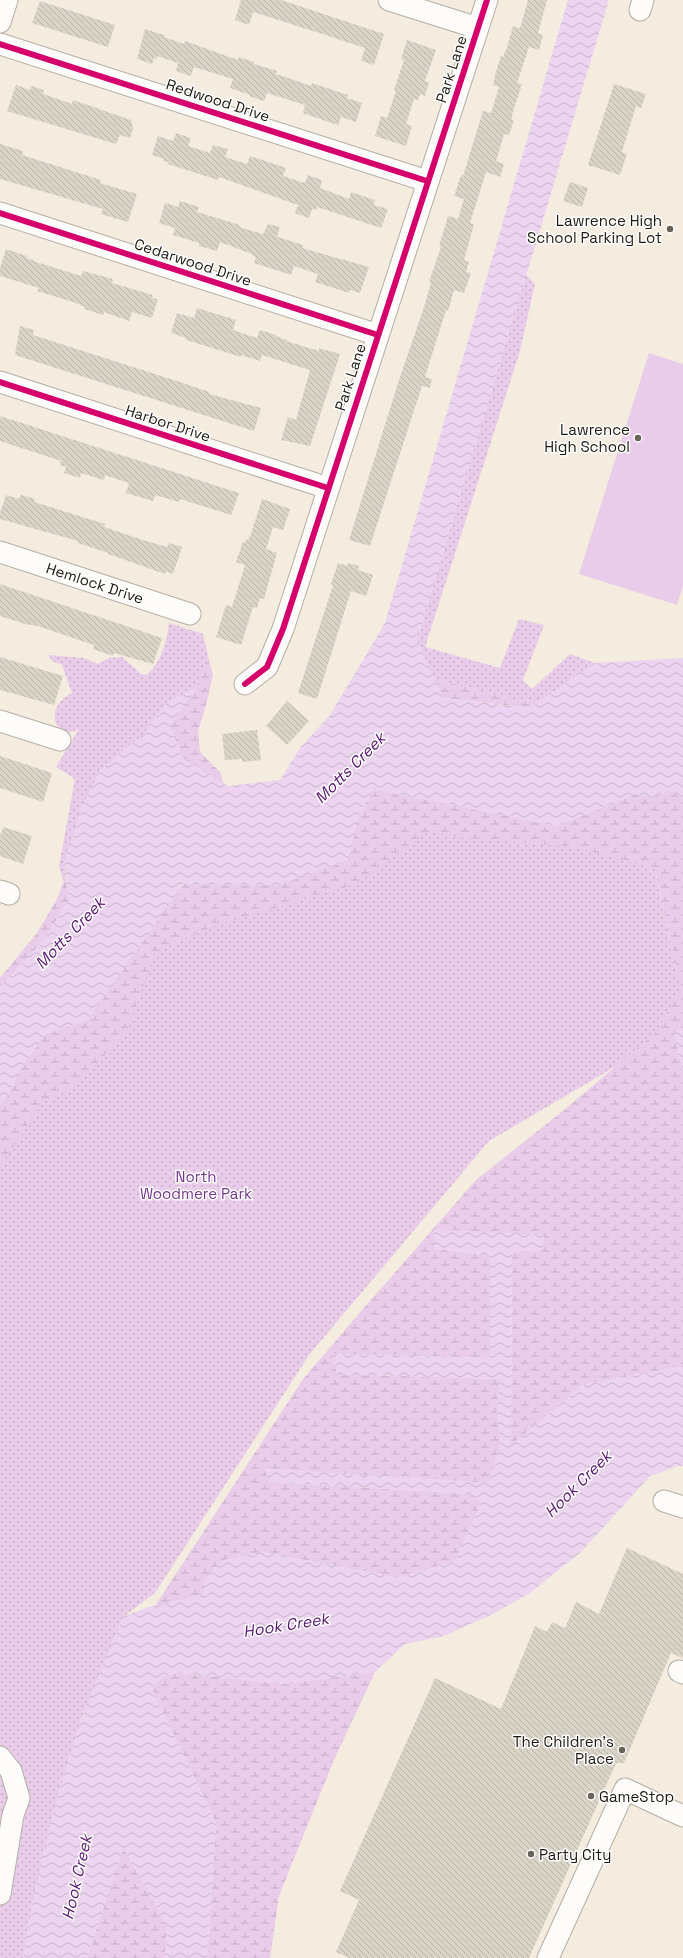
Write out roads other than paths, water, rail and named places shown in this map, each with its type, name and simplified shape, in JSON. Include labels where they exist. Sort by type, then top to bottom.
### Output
[{"type":"street","points":[[0,22],[7,0]]},
{"type":"street","points":[[389,0],[478,28]]},
{"type":"street","name":"Park Lane","points":[[246,684],[267,667],[283,629],[487,0]]},
{"type":"street","name":"Redwood Drive","points":[[0,44],[427,182]]},
{"type":"street","name":"Cedarwood Drive","points":[[0,213],[378,335]]},
{"type":"street","name":"Harbor Drive","points":[[0,382],[328,488]]},
{"type":"street","name":"Hemlock Drive","points":[[0,552],[190,614]]},
{"type":"street","points":[[0,721],[60,740]]},
{"type":"street","points":[[0,1757],[11,1771],[19,1798],[13,1816],[0,1894]]},
{"type":"street","points":[[548,1958],[625,1789],[683,1816]]},
{"type":"water","name":"Motts Creek","points":[[568,0],[609,0],[417,640],[443,698],[530,708],[595,663],[683,658],[683,799],[671,790],[650,797],[635,794],[557,826],[374,789],[359,814],[348,860],[279,885],[183,884],[88,1020],[46,1034],[21,1067],[6,1099],[0,1104],[0,988],[43,941],[69,900],[65,860],[83,803],[100,771],[144,734],[167,702],[196,688],[170,725],[182,758],[228,786],[280,780],[300,748],[330,715],[385,623]]},
{"type":"water","points":[[683,1030],[683,1072],[674,1032]]},
{"type":"water","name":"Hook Creek","points":[[434,1229],[544,1235],[542,1251],[512,1252],[511,1445],[583,1385],[683,1366],[683,1466],[678,1466],[650,1476],[582,1551],[530,1593],[491,1615],[441,1637],[405,1644],[375,1672],[284,1684],[179,1673],[164,1676],[151,1688],[216,1823],[207,1958],[165,1958],[167,1926],[123,1848],[87,1958],[23,1958],[40,1866],[55,1805],[73,1745],[88,1703],[123,1617],[148,1607],[204,1594],[204,1579],[223,1560],[262,1552],[399,1578],[455,1561],[481,1504],[472,1494],[269,1482],[265,1469],[489,1483],[501,1444],[497,1415],[500,1379],[337,1374],[332,1354],[490,1358],[490,1255],[435,1249]]},
{"type":"place","name":"Lawrence High School Parking Lot","points":[[670,229]]},
{"type":"place","name":"Lawrence High School","points":[[638,438]]},
{"type":"place","name":"The Children's Place","points":[[622,1750]]},
{"type":"place","name":"GameStop","points":[[591,1796]]},
{"type":"place","name":"Party City","points":[[531,1854]]},
{"type":"park label","name":"North Woodmere Park","points":[[196,1184]]}]
